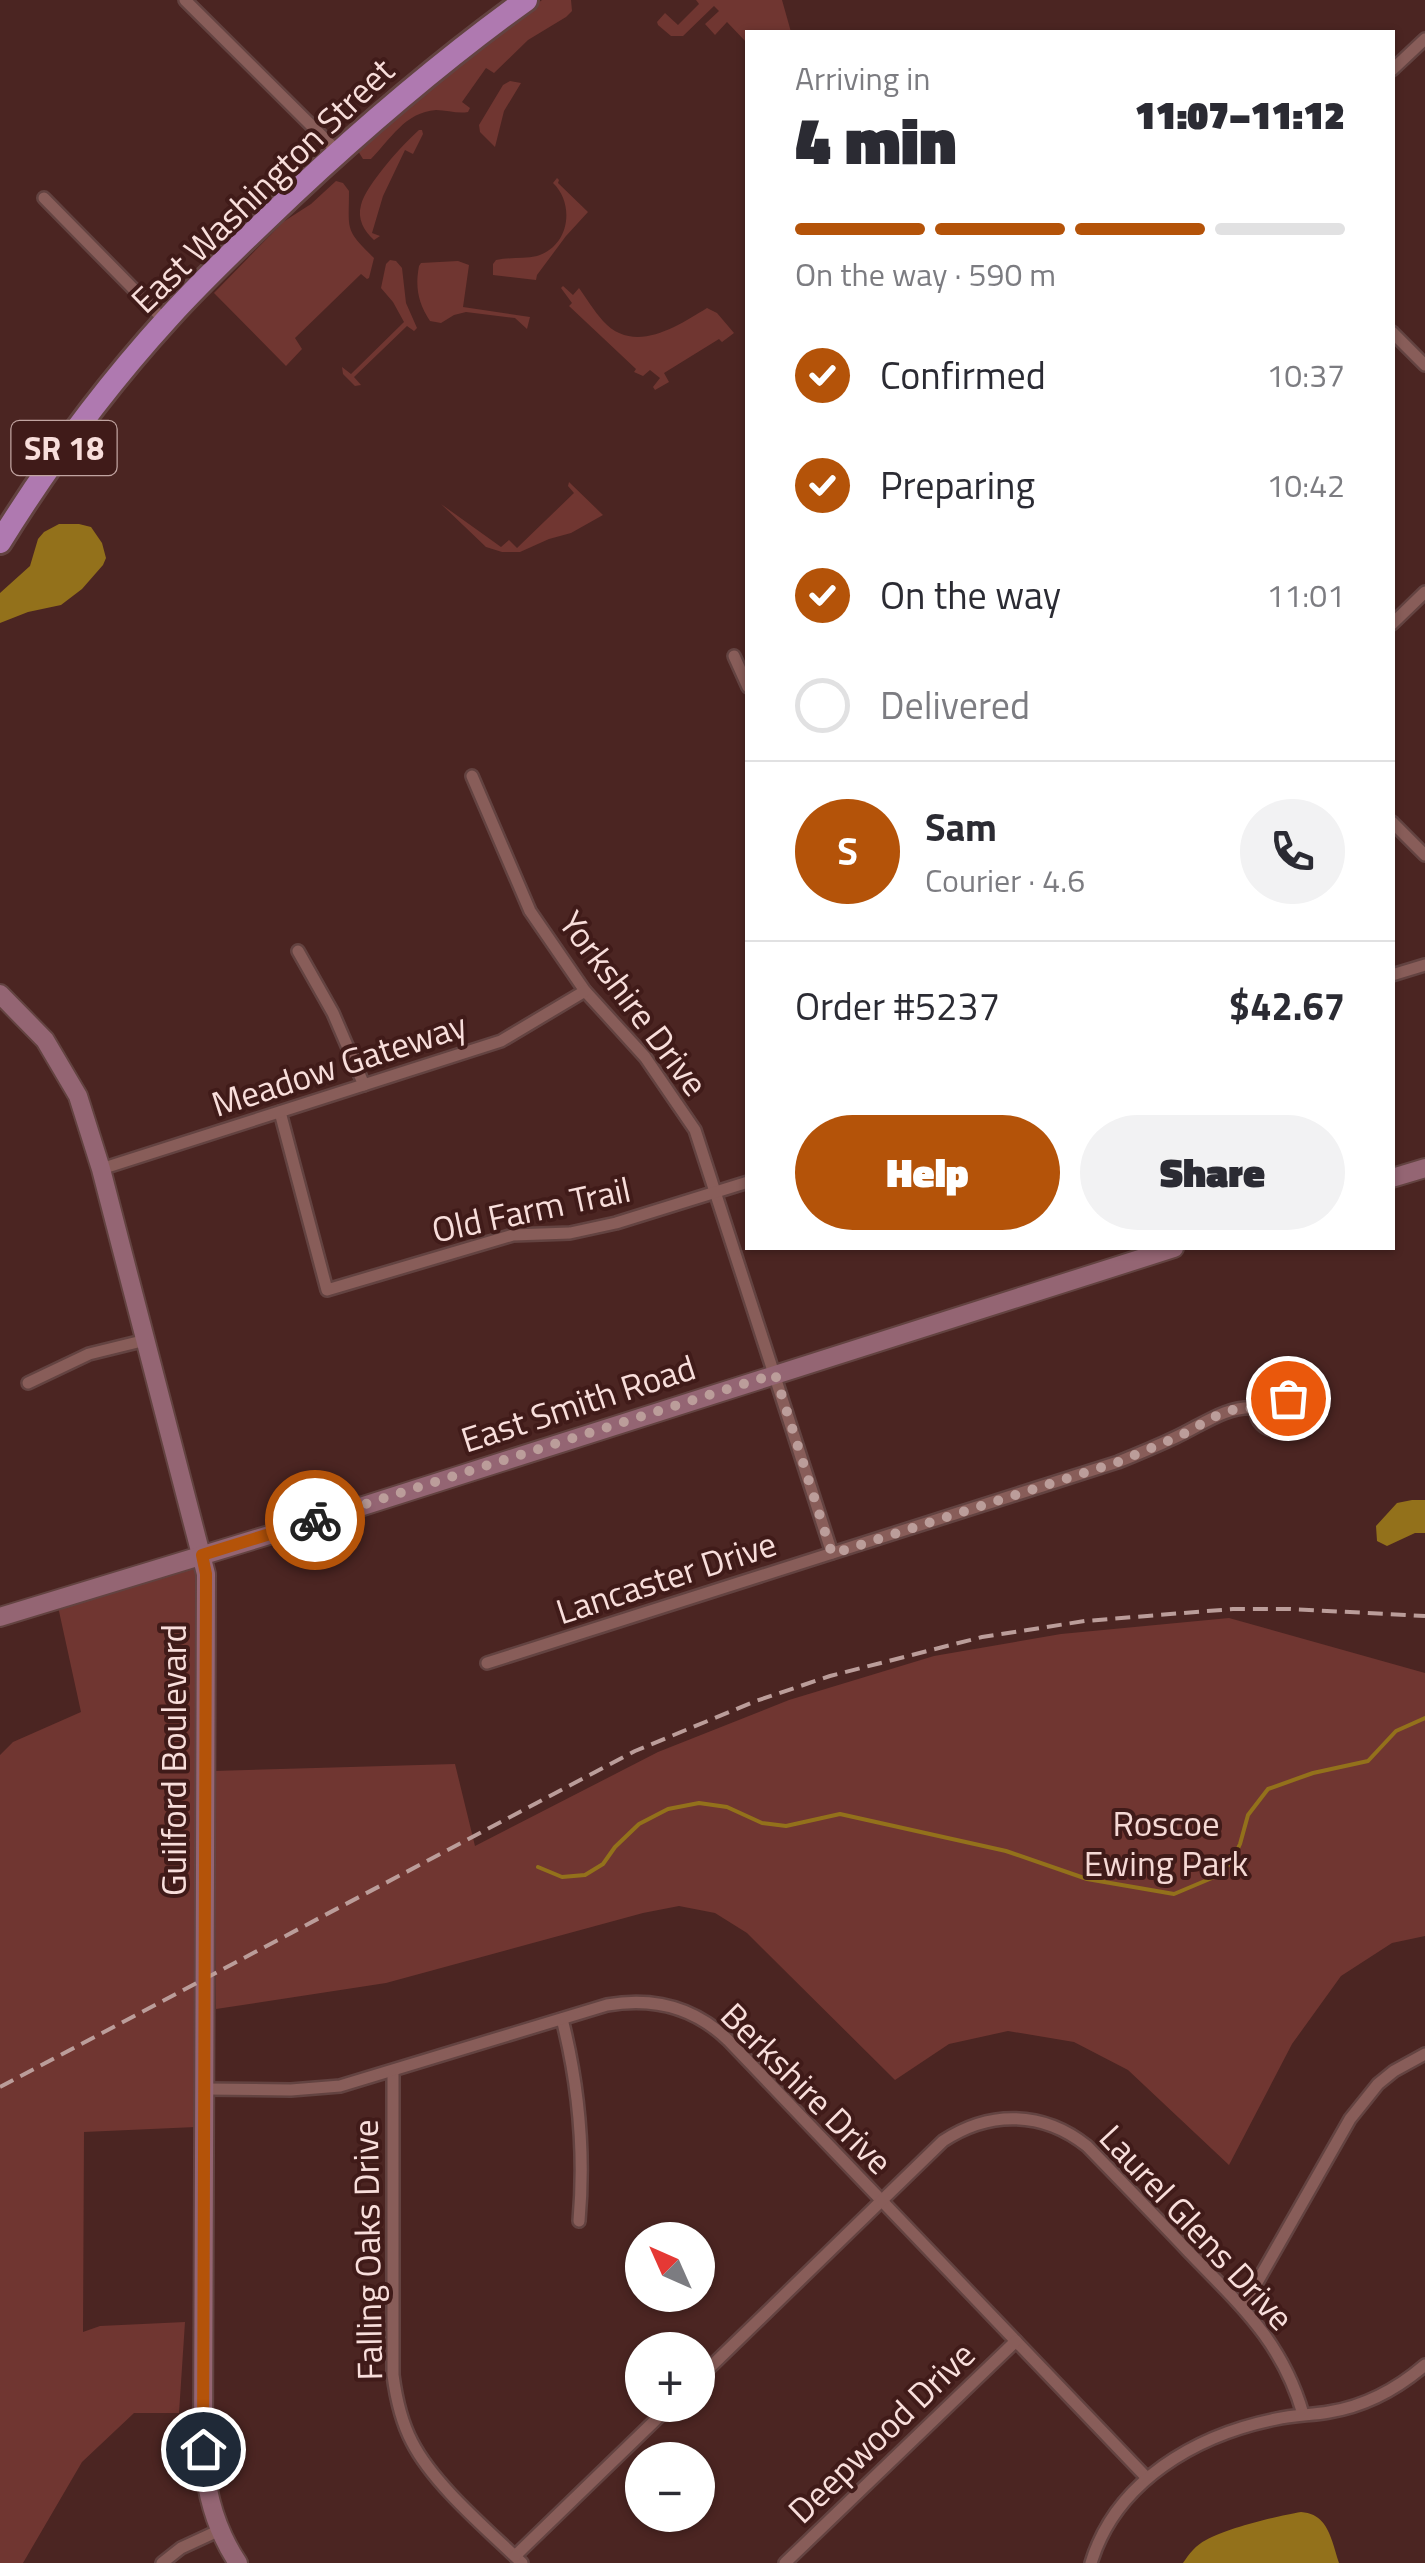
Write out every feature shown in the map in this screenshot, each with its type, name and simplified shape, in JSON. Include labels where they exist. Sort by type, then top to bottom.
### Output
[{"type":"highway","name":"East Washington Street","points":[[0,542],[71,438],[165,321],[214,270],[338,152],[526,0]]},
{"type":"street","points":[[185,0],[338,152]]},
{"type":"street","points":[[1395,67],[1425,39]]},
{"type":"street","points":[[44,198],[165,321]]},
{"type":"street","points":[[1395,335],[1425,365]]},
{"type":"street","points":[[1395,621],[1425,592]]},
{"type":"street","points":[[734,656],[745,680]]},
{"type":"street","name":"Yorkshire Drive","points":[[472,776],[530,911],[584,991],[645,1057],[695,1130],[832,1554]]},
{"type":"street","points":[[1395,825],[1425,855]]},
{"type":"street","points":[[298,951],[334,1013],[364,1085]]},
{"type":"street","points":[[1395,974],[1425,965]]},
{"type":"street","name":"Meadow Gateway","points":[[101,1170],[501,1041],[584,991]]},
{"type":"street","name":"Guilford Boulevard","points":[[0,994],[45,1040],[78,1096],[101,1170],[206,1574],[203,2449],[208,2492],[220,2530],[238,2563]]},
{"type":"street","name":"Old Farm Trail","points":[[280,1112],[327,1290],[513,1235],[585,1230],[745,1183]]},
{"type":"street","points":[[1395,1177],[1425,1168]]},
{"type":"street","name":"East Smith Road","points":[[0,1617],[1168,1250]]},
{"type":"street","points":[[28,1383],[89,1354],[146,1340]]},
{"type":"street","name":"Lancaster Drive","points":[[487,1663],[1118,1462],[1216,1416],[1256,1408]]},
{"type":"street","name":"Berkshire Drive","points":[[204,2089],[340,2086],[607,2005],[644,2002],[685,2010],[728,2040],[1146,2477]]},
{"type":"street","points":[[562,2019],[580,2112],[579,2221]]},
{"type":"street","points":[[1243,2308],[1350,2119],[1378,2084],[1425,2054]]},
{"type":"street","name":"Falling Oaks Drive","points":[[393,2071],[396,2396],[412,2442],[423,2460],[518,2560]]},
{"type":"street","name":"Laurel Glens Drive","points":[[715,2363],[944,2141],[958,2131],[1009,2117],[1045,2122],[1087,2146],[1243,2308],[1275,2347],[1303,2414]]},
{"type":"street","name":"Deepwood Drive","points":[[785,2563],[1016,2341]]},
{"type":"street","points":[[1091,2563],[1116,2512],[1146,2477],[1166,2462],[1248,2426],[1339,2410],[1371,2400],[1393,2390],[1425,2365]]},
{"type":"street","points":[[518,2560],[654,2422]]},
{"type":"street","points":[[162,2563],[182,2548],[220,2530]]},
{"type":"green space","points":[[542,0],[571,0],[572,11],[528,40],[494,73],[486,68],[462,102],[470,108],[468,112],[425,112],[399,128],[371,159],[363,159],[355,151],[429,84]]},
{"type":"green space","points":[[696,0],[782,0],[790,30],[745,30],[745,41],[727,22],[715,35],[705,24],[719,11],[714,6],[683,36],[671,36],[658,25],[665,13],[678,25],[699,4]]},
{"type":"green space","points":[[510,81],[521,83],[504,111],[495,147],[480,132],[479,125],[503,85]]},
{"type":"green space","points":[[419,130],[423,134],[413,154],[405,150],[383,196],[372,233],[380,236],[374,240],[361,220],[364,197],[386,165]]},
{"type":"green space","points":[[557,178],[588,212],[536,280],[493,275],[496,260],[537,256],[557,243],[566,224],[566,213],[553,183]]},
{"type":"green space","points":[[336,181],[349,191],[353,234],[374,258],[369,278],[361,274],[295,338],[302,349],[286,366],[214,293],[283,222]]},
{"type":"green space","points":[[390,260],[402,268],[406,303],[417,328],[414,331],[407,326],[354,377],[361,385],[355,386],[343,374],[342,367],[351,374],[404,322],[381,288]]},
{"type":"green space","points":[[458,261],[469,265],[463,307],[530,317],[527,329],[515,318],[466,312],[441,323],[430,321],[418,295],[419,266]]},
{"type":"green space","points":[[563,286],[573,295],[579,288],[603,321],[628,336],[655,334],[707,308],[717,313],[734,333],[664,373],[669,382],[655,390],[660,378],[650,370],[643,376],[634,372],[636,369],[569,306],[572,303]]},
{"type":"green space","points":[[569,482],[603,515],[571,533],[520,552],[486,547],[441,504],[501,547],[509,540],[517,548],[574,493]]},
{"type":"green space","points":[[200,1559],[196,2127],[84,2132],[83,2332],[100,2326],[185,2322],[179,2413],[134,2413],[82,2462],[23,2563],[0,2563],[0,1755],[13,1742],[81,1712],[57,1602]]},
{"type":"green space","name":"Roscoe Ewing Park","points":[[1229,1618],[1425,1673],[1425,1936],[1392,1943],[1341,1976],[1292,2044],[1229,2165],[1128,2070],[1074,2042],[1008,2031],[949,2044],[895,2080],[747,1933],[715,1913],[679,1906],[386,1983],[216,2009],[214,1771],[455,1764],[475,1846],[658,1752],[789,1700],[934,1656],[1061,1634]]},
{"type":"shaded area","points":[[59,524],[91,527],[102,543],[106,558],[103,565],[61,605],[0,623],[0,593],[30,566],[38,539]]},
{"type":"shaded area","points":[[1425,1500],[1425,1533],[1415,1533],[1387,1546],[1377,1541],[1376,1526],[1397,1503]]},
{"type":"shaded area","points":[[1301,2512],[1323,2523],[1339,2563],[1183,2563],[1196,2547],[1215,2536]]},
{"type":"waterway","points":[[538,1867],[562,1877],[585,1875],[603,1864],[639,1824],[668,1809],[699,1803],[727,1807],[762,1823],[786,1826],[840,1814],[1006,1851],[1087,1879],[1174,1894],[1212,1878],[1231,1863],[1248,1815],[1268,1789],[1313,1773],[1368,1761],[1396,1731],[1425,1718]]},
{"type":"railway","points":[[0,2087],[635,1751],[756,1701],[830,1676],[982,1637],[1085,1621],[1233,1609],[1425,1616]]},
{"type":"way so far","points":[[315,1520],[775,1374],[832,1554],[1118,1462],[1216,1416],[1256,1408],[1270,1392],[1288,1398]]},
{"type":"route","points":[[203,2449],[206,1574],[202,1555],[315,1520]]}]
